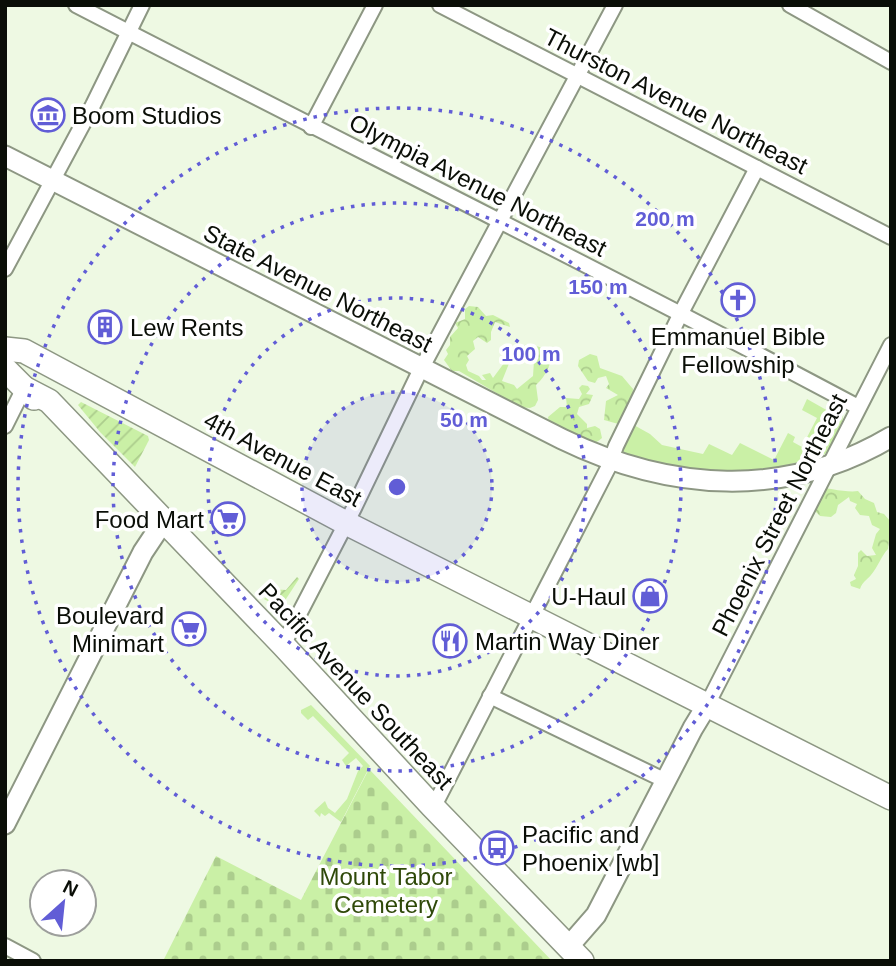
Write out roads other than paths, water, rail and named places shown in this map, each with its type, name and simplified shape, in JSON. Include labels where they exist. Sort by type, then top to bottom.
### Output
[{"type":"main road","name":"Pacific Avenue Southeast","points":[[5,336],[80,421],[92,447],[283,645],[433,808],[576,954]]},
{"type":"main road","name":"4th Avenue East","points":[[15,350],[346,523],[891,798]]},
{"type":"main road","points":[[5,369],[24,388],[48,401],[92,447]]},
{"type":"street","name":"Olympia Avenue Northeast","points":[[76,5],[311,127],[501,220],[858,407]]},
{"type":"street","points":[[5,269],[93,105],[142,5]]},
{"type":"street","points":[[311,127],[375,5]]},
{"type":"street","name":"Thurston Avenue Northeast","points":[[440,5],[891,237]]},
{"type":"street","points":[[283,645],[422,368],[615,5]]},
{"type":"street","points":[[790,5],[891,62]]},
{"type":"street","name":"State Avenue Northeast","points":[[5,156],[610,461],[659,475],[712,481],[766,479],[831,466],[891,437]]},
{"type":"street","points":[[433,808],[608,468],[681,313],[757,168]]},
{"type":"street","name":"Phoenix Street Northeast","points":[[707,705],[891,345]]},
{"type":"street","points":[[5,426],[24,388]]},
{"type":"street","points":[[5,824],[143,552],[163,522]]},
{"type":"street","points":[[491,696],[666,781]]},
{"type":"street","points":[[576,954],[692,728],[707,705]]},
{"type":"street","points":[[5,946],[33,961]]},
{"type":"place","name":"Boom Studios","points":[[48,115]]},
{"type":"place","name":"Emmanuel Bible Fellowship","points":[[738,300]]},
{"type":"place","name":"Lew Rents","points":[[105,327]]},
{"type":"place","name":"Food Mart","points":[[228,519]]},
{"type":"place","name":"U-Haul","points":[[650,596]]},
{"type":"place","name":"Boulevard Minimart","points":[[189,629]]},
{"type":"place","name":"Martin Way Diner","points":[[450,641]]},
{"type":"place","name":"Pacific and Phoenix [wb]","points":[[497,848]]},
{"type":"park label","name":"Mount Tabor Cemetery","points":[[386,890]]}]
